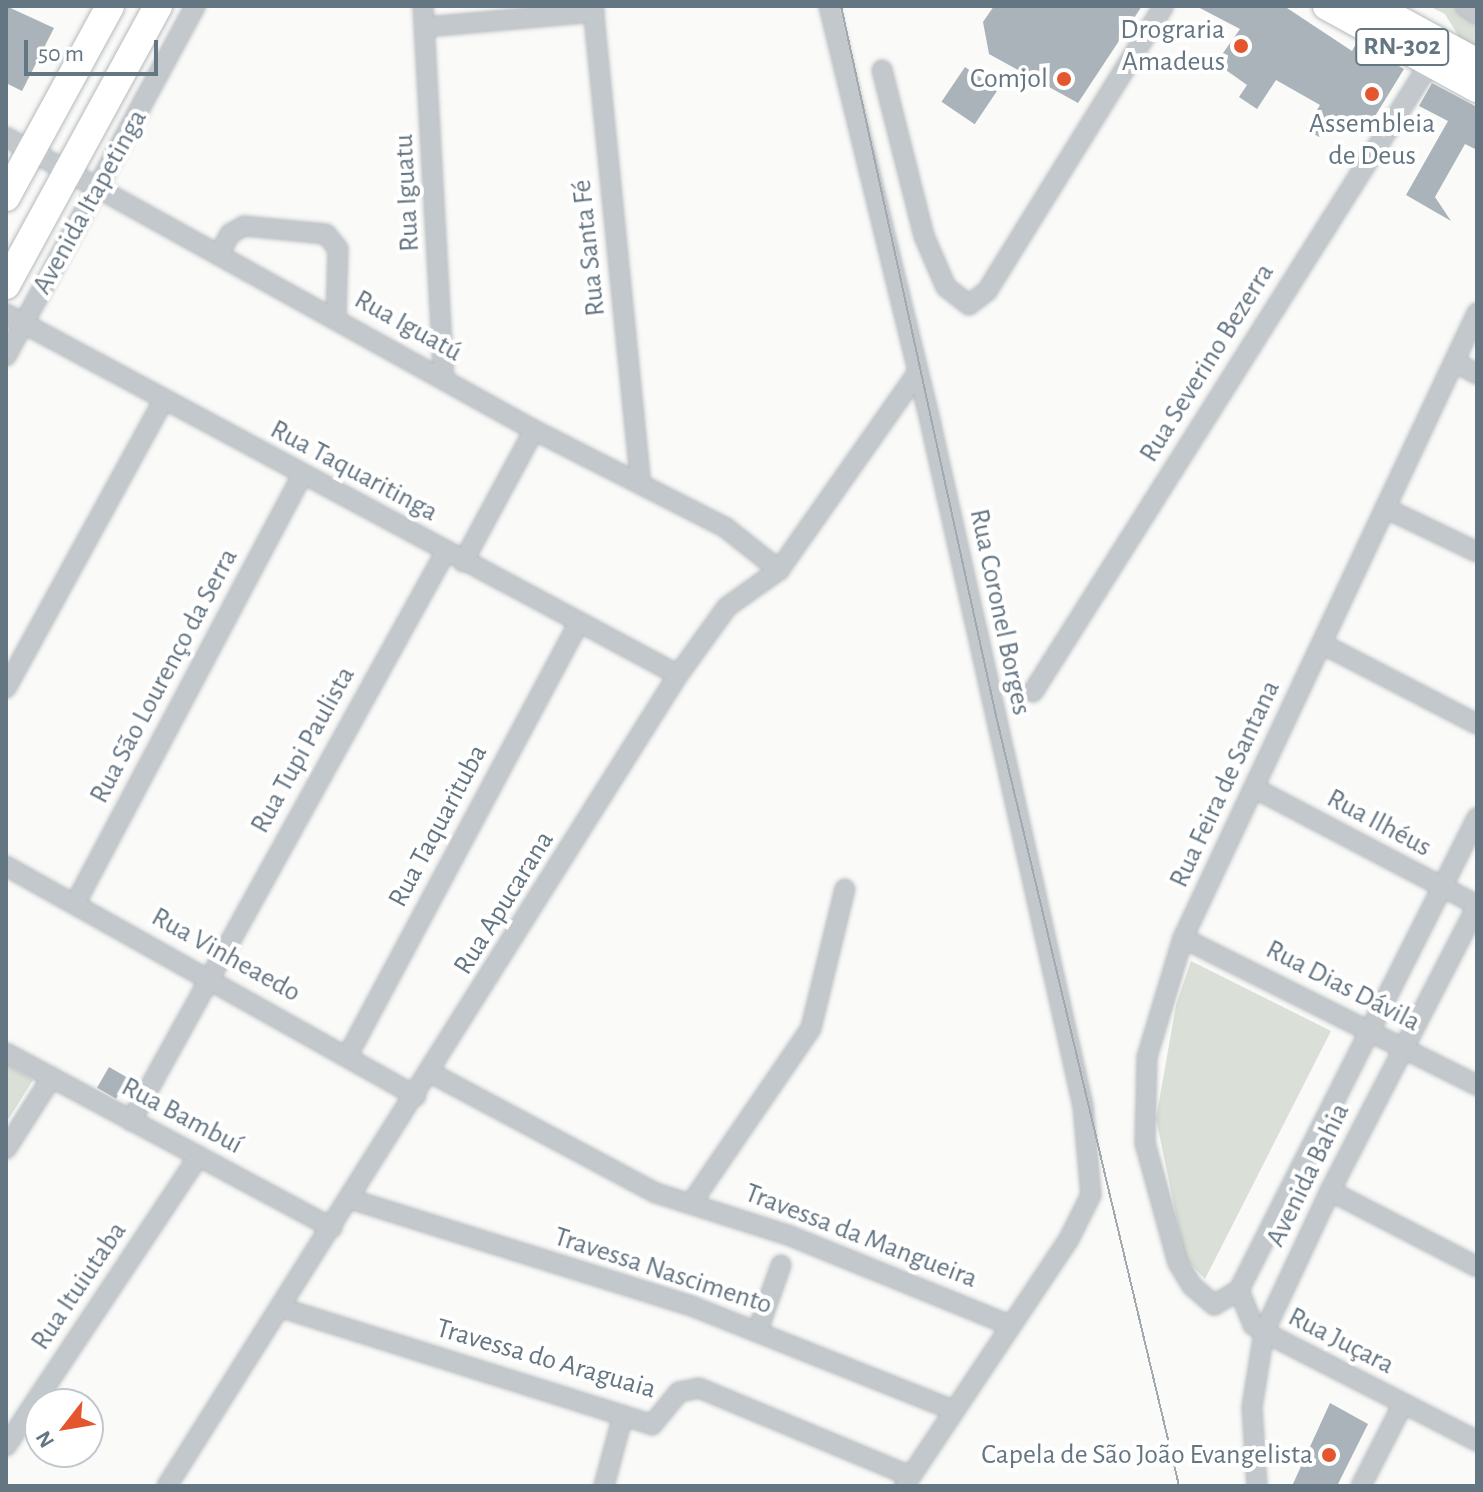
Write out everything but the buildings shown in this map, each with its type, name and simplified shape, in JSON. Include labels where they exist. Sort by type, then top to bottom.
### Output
[{"type":"main road","points":[[6,197],[19,143],[110,6]]},
{"type":"main road","name":"Avenida Itapetinga","points":[[6,285],[158,6]]},
{"type":"main road","name":"RN-302","points":[[1327,6],[1477,88]]},
{"type":"main road","name":"RN-302","points":[[1373,6],[1477,63]]},
{"type":"street","name":"Avenida Itapetinga","points":[[6,356],[195,6]]},
{"type":"street","name":"Rua Iguatu","points":[[423,6],[444,377]]},
{"type":"street","name":"Rua Coronel Borges","points":[[829,6],[917,374],[1083,1106],[1091,1195],[1075,1230],[907,1481]]},
{"type":"street","points":[[882,70],[924,236],[946,287],[960,303],[969,305],[987,291],[1164,6]]},
{"type":"street","points":[[1465,6],[1477,14]]},
{"type":"street","points":[[426,27],[594,9]]},
{"type":"street","name":"Rua Santa Fé","points":[[594,9],[641,484]]},
{"type":"street","name":"Rua Severino Bezerra","points":[[1033,692],[1430,63]]},
{"type":"street","name":"Rua Iguatú","points":[[19,143],[444,377],[534,430],[726,528],[779,570]]},
{"type":"street","points":[[219,254],[230,234],[244,226],[326,234],[338,249],[336,318]]},
{"type":"street","name":"Rua Feira de Santana","points":[[1239,1290],[1214,1305],[1201,1297],[1178,1263],[1149,1164],[1143,1122],[1147,1057],[1183,938],[1256,789],[1477,313]]},
{"type":"street","name":"Rua Taquaritinga","points":[[6,314],[678,675]]},
{"type":"street","points":[[1455,362],[1477,374]]},
{"type":"street","name":"Rua Apucarana","points":[[167,1486],[431,1073],[678,675],[727,607],[779,570],[917,374]]},
{"type":"street","points":[[6,688],[163,401]]},
{"type":"street","points":[[463,562],[534,430]]},
{"type":"street","name":"Rua São Lourenço da Serra","points":[[75,904],[302,475]]},
{"type":"street","points":[[1385,508],[1477,552]]},
{"type":"street","name":"Rua Tupi Paulista","points":[[131,1121],[446,551]]},
{"type":"street","name":"Rua Taquarituba","points":[[348,1055],[578,624]]},
{"type":"street","points":[[1322,644],[1477,724]]},
{"type":"street","name":"Rua Ilhéus","points":[[1256,789],[1477,906]]},
{"type":"street","name":"Avenida Bahia","points":[[1239,1290],[1477,818]]},
{"type":"street","name":"Rua Vinheaedo","points":[[6,866],[209,976],[416,1096]]},
{"type":"street","name":"Travessa da Mangueira","points":[[692,1202],[811,1028],[845,889]]},
{"type":"street","name":"Avenida Bahia","points":[[1257,1486],[1252,1407],[1264,1332],[1330,1191],[1477,906]]},
{"type":"street","name":"Rua Dias Dávila","points":[[1183,938],[1477,1085]]},
{"type":"street","name":"Rua Bambuí","points":[[6,1053],[332,1228]]},
{"type":"street","name":"Travessa da Mangueira","points":[[431,1073],[656,1193],[692,1202],[1010,1325]]},
{"type":"street","points":[[6,1149],[52,1077]]},
{"type":"street","name":"Rua Ituiutaba","points":[[6,1446],[199,1156]]},
{"type":"street","points":[[1330,1191],[1477,1267]]},
{"type":"street","name":"Travessa Nascimento","points":[[350,1199],[758,1330],[953,1410]]},
{"type":"street","points":[[758,1330],[781,1265]]},
{"type":"street","name":"Rua Juçara","points":[[1239,1290],[1253,1325],[1264,1332],[1477,1441]]},
{"type":"street","name":"Travessa do Araguaia","points":[[282,1308],[652,1425],[679,1392],[699,1388],[907,1481]]},
{"type":"street","points":[[1361,1486],[1403,1404]]},
{"type":"street","points":[[604,1486],[623,1415]]},
{"type":"shaded area","points":[[1429,6],[1452,6],[1477,24],[1477,47],[1459,37],[1445,14]]},
{"type":"shaded area","points":[[1191,961],[1331,1031],[1205,1279],[1185,1258],[1156,1119],[1176,1005]]},
{"type":"shaded area","points":[[6,1064],[33,1080],[6,1123]]},
{"type":"tram line","points":[[841,6],[997,720],[1179,1486]]},
{"type":"place","name":"Drograria Amadeus","points":[[1241,46]]},
{"type":"place","name":"Comjol","points":[[1064,79]]},
{"type":"place","name":"Assembleia de Deus","points":[[1372,94]]},
{"type":"place","name":"Capela de São João Evangelista","points":[[1329,1455]]}]
